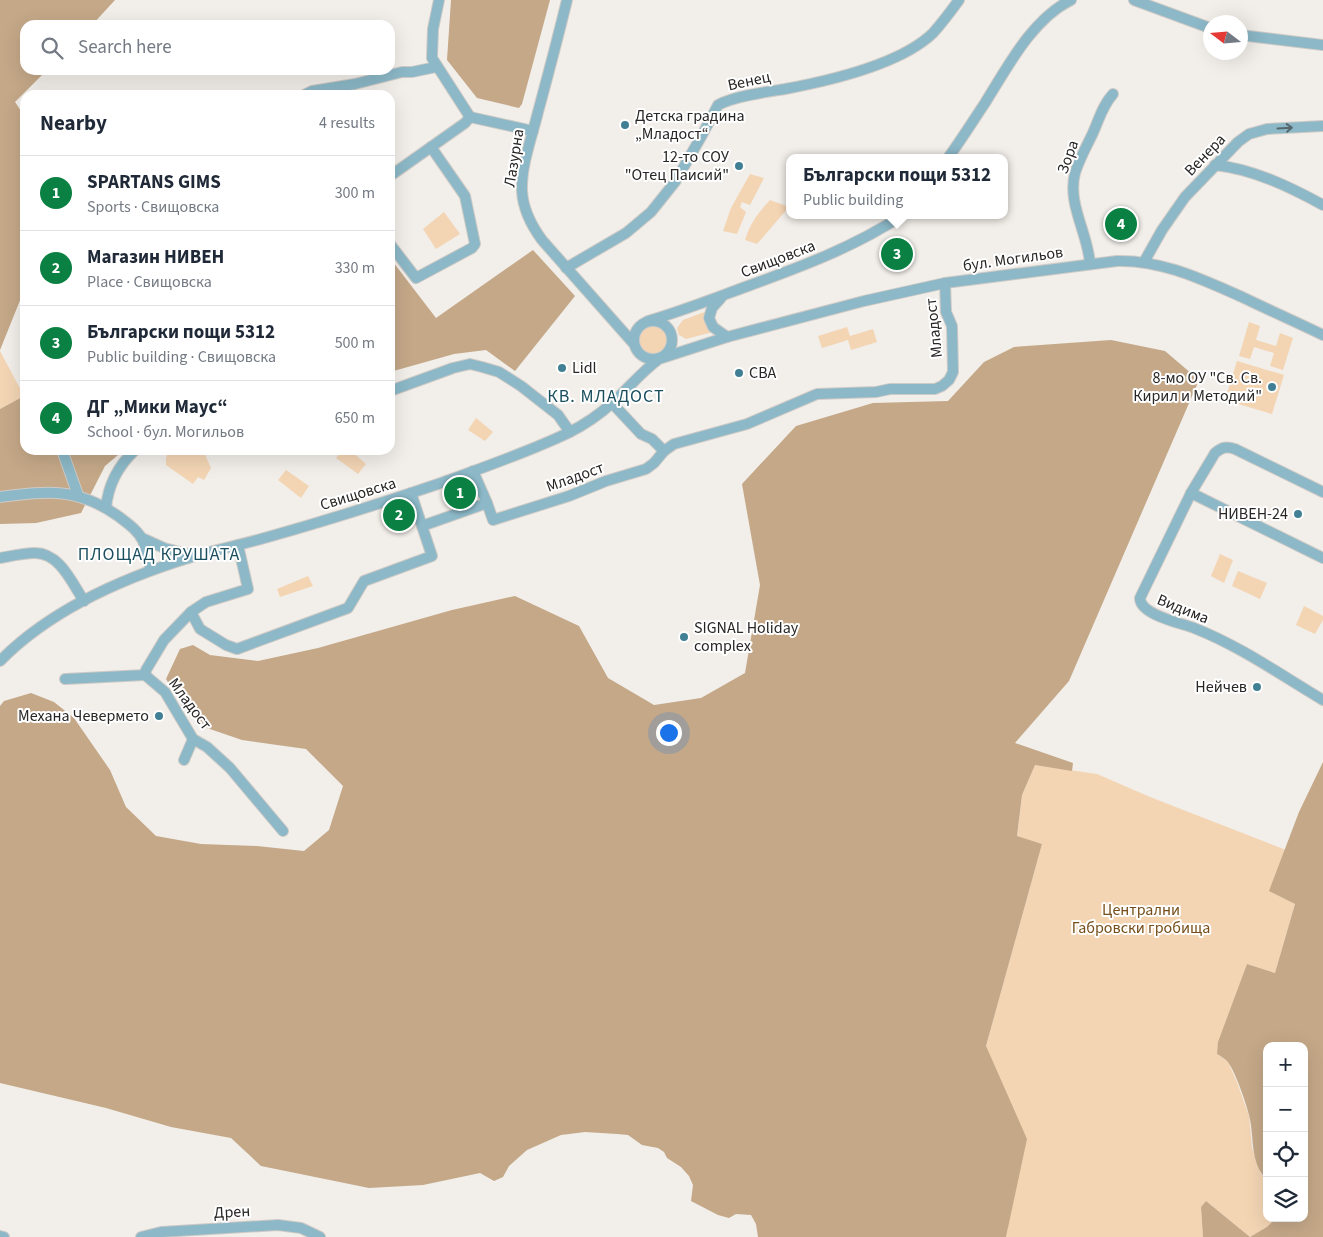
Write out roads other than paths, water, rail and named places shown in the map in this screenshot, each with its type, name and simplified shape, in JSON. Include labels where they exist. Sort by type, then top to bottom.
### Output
[{"type":"street","points":[[439,0],[433,29],[432,56],[436,67],[470,117],[533,132]]},
{"type":"street","name":"Лазурна","points":[[567,0],[523,178],[522,190],[526,213],[532,227],[542,240],[616,322],[636,349]]},
{"type":"street","name":"Венец","points":[[566,268],[626,233],[651,212],[675,182],[718,105],[753,94],[825,82],[904,53],[932,33],[959,0]]},
{"type":"street","points":[[951,154],[1033,31],[1054,10],[1071,0]]},
{"type":"street","points":[[1134,0],[1203,25]]},
{"type":"street","points":[[1248,36],[1323,45]]},
{"type":"street","points":[[395,74],[436,67]]},
{"type":"street","points":[[318,90],[355,84],[390,75]]},
{"type":"street","name":"Зора","points":[[1090,264],[1089,249],[1075,203],[1073,184],[1078,164],[1098,123],[1104,104],[1113,94]]},
{"type":"street","points":[[395,172],[465,123],[470,117]]},
{"type":"street","name":"Венера","points":[[1144,262],[1162,230],[1185,197],[1248,134],[1268,129],[1323,126]]},
{"type":"street","points":[[395,251],[416,278],[472,248],[475,244],[465,196],[431,147]]},
{"type":"street","points":[[1215,166],[1230,167],[1260,176],[1295,190],[1323,205]]},
{"type":"street","name":"Свищовска","points":[[645,323],[817,261],[878,232],[898,219]]},
{"type":"street","name":"бул. Могильов","points":[[660,358],[727,337],[945,283],[1117,261],[1144,262],[1177,269],[1323,335]]},
{"type":"street","name":"Младост","points":[[487,504],[493,520],[569,496],[606,481],[646,469],[674,444],[747,424],[818,394],[876,392],[890,389],[935,389],[942,386],[949,380],[953,372],[952,326],[946,312],[945,283]]},
{"type":"street","points":[[724,295],[712,308],[709,318],[713,327],[727,337]]},
{"type":"street","points":[[645,323],[635,333],[636,349],[646,359],[660,358],[670,349],[671,334],[677,318],[686,309]]},
{"type":"street","points":[[616,322],[630,327],[658,321],[664,324],[671,334]]},
{"type":"street","name":"бул. Могильов","points":[[671,334],[687,344],[700,345]]},
{"type":"street","name":"Свищовска","points":[[629,385],[637,365],[636,349]]},
{"type":"street","name":"Свищовска","points":[[0,661],[36,629],[121,582],[151,570],[196,556],[411,493],[514,457],[570,432],[586,423],[612,403],[629,385],[660,358]]},
{"type":"street","points":[[395,389],[453,368],[470,364],[499,372],[521,386],[558,415],[570,432]]},
{"type":"street","points":[[612,403],[641,434],[652,439],[664,451]]},
{"type":"street","points":[[1323,492],[1229,447],[1220,449],[1215,453],[1191,493],[1323,558]]},
{"type":"street","points":[[64,455],[78,495]]},
{"type":"street","points":[[106,508],[108,494],[114,477],[130,455]]},
{"type":"street","points":[[422,526],[487,504],[473,471]]},
{"type":"street","points":[[0,497],[53,492],[78,495],[106,508],[132,527],[142,538],[164,548],[196,556]]},
{"type":"street","points":[[191,612],[195,623],[200,629],[226,645],[237,649],[348,608],[364,581],[432,556],[411,493]]},
{"type":"street","name":"Видима","points":[[1191,493],[1142,593],[1140,602],[1142,606],[1148,612],[1196,629],[1245,653],[1323,700]]},
{"type":"street","points":[[142,538],[151,570]]},
{"type":"street","name":"Младост","points":[[238,545],[248,589],[206,602],[191,612],[164,640],[146,670],[146,675],[165,692],[192,739],[207,747],[230,768],[284,831]]},
{"type":"street","points":[[0,558],[39,553],[52,557],[58,562],[84,601]]},
{"type":"street","points":[[65,679],[146,675]]},
{"type":"street","points":[[184,760],[192,739]]},
{"type":"street","name":"Дрен","points":[[142,1236],[178,1230],[278,1225],[300,1228],[320,1237]]},
{"type":"street","points":[[0,1236],[4,1237]]},
{"type":"place","name":"Детска градина „Младост“","points":[[625,125]]},
{"type":"place","name":"12-то СОУ \"Отец Паисий\"","points":[[739,166]]},
{"type":"place","name":"ДГ „Мики Маус“","points":[[1121,224]]},
{"type":"place","name":"Български пощи 5312","points":[[897,254]]},
{"type":"place","name":"Lidl","points":[[562,368]]},
{"type":"place","name":"CBA","points":[[739,373]]},
{"type":"place","name":"8-мо ОУ \"Св. Св. Кирил и Методий\"","points":[[1272,387]]},
{"type":"place","name":"SPARTANS GIMS","points":[[460,493]]},
{"type":"place","name":"НИВЕН-24","points":[[1298,514]]},
{"type":"place","name":"Магазин НИВЕН","points":[[399,515]]},
{"type":"place","name":"SIGNAL Holiday complex","points":[[684,637]]},
{"type":"place","name":"Нейчев","points":[[1257,687]]},
{"type":"place","name":"Механа Чевермето","points":[[159,716]]},
{"type":"district","name":"КВ. МЛАДОСТ","points":[[606,396]]},
{"type":"district","name":"ПЛОЩАД КРУШАТА","points":[[159,554]]},
{"type":"park label","name":"Централни Габровски гробища","points":[[1141,919]]}]
